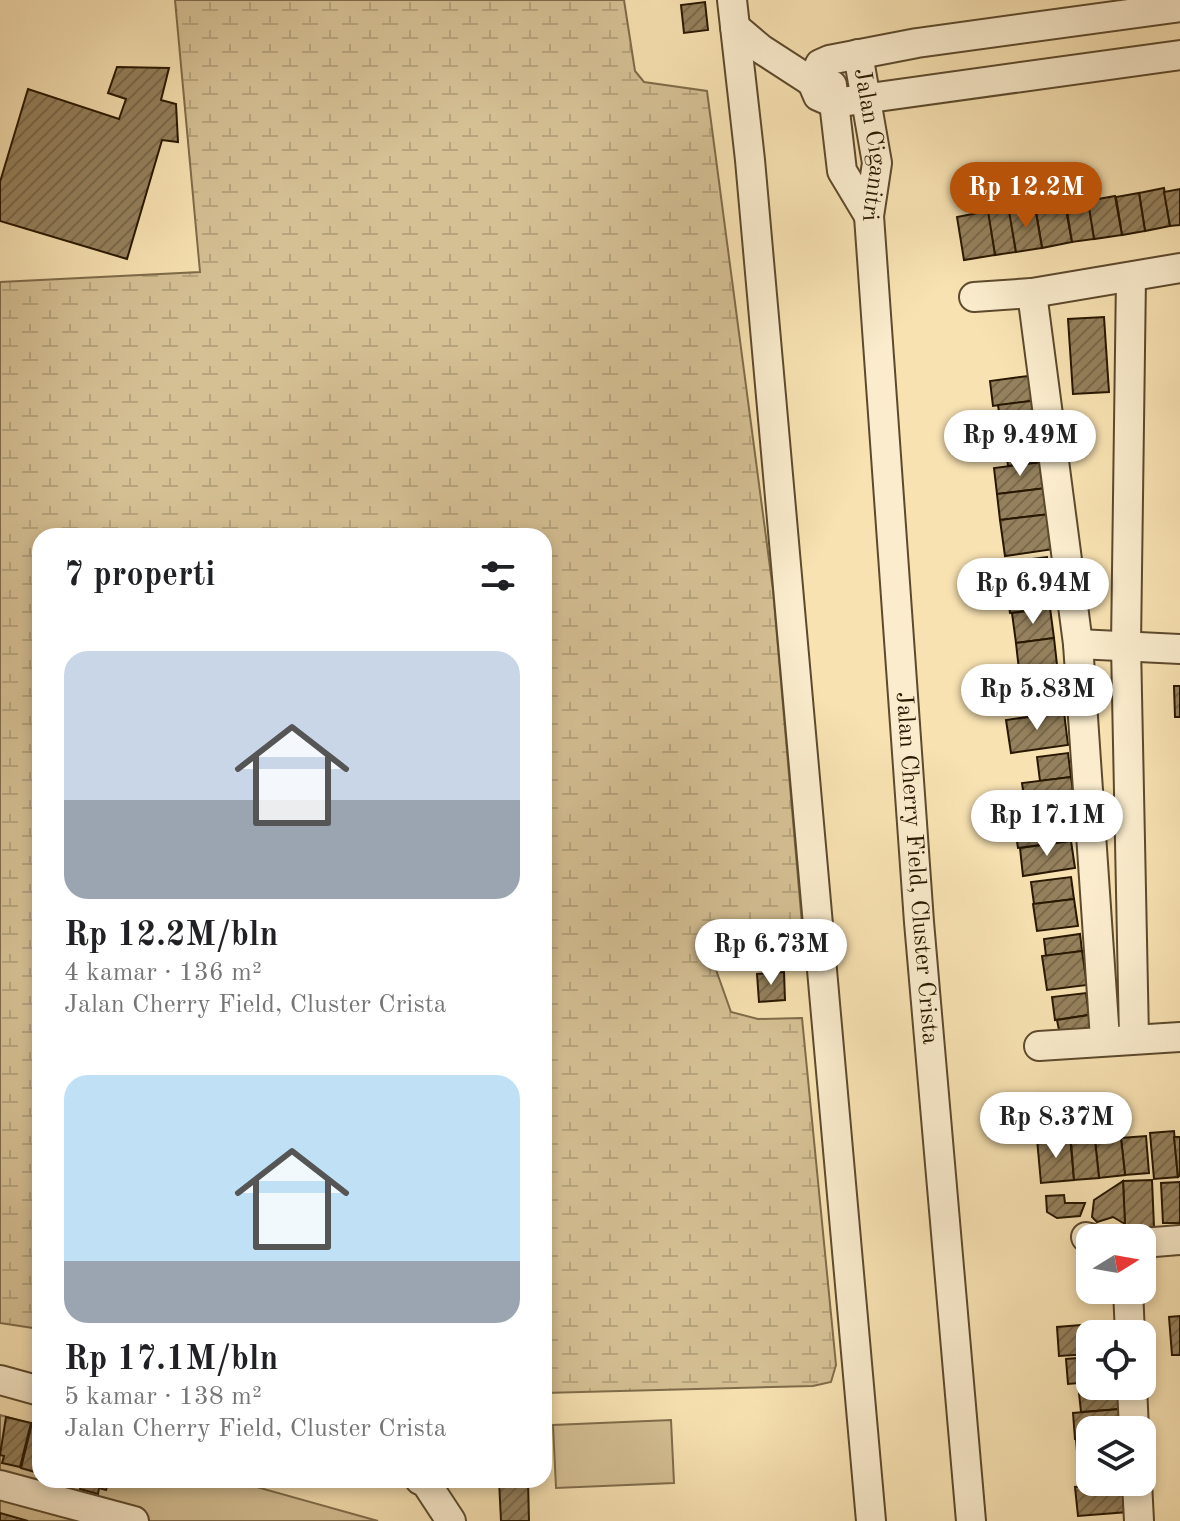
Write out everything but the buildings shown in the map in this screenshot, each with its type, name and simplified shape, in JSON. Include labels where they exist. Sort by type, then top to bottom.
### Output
[{"type":"street","points":[[733,14],[761,49],[820,71],[858,54],[1180,7]]},
{"type":"street","points":[[733,14],[750,160],[871,1521]]},
{"type":"street","name":"Jalan Ciganitri","points":[[858,54],[877,163],[869,216]]},
{"type":"street","points":[[820,71],[818,96],[834,103],[1180,55]]},
{"type":"street","name":"Jalan Ciganitri","points":[[834,103],[842,171],[869,216]]},
{"type":"street","name":"Jalan Cherry Field, Cluster Crista","points":[[869,216],[919,922],[971,1521]]},
{"type":"street","points":[[974,297],[1032,293],[1180,268]]},
{"type":"street","points":[[1131,277],[1126,645],[1134,1038]]},
{"type":"street","points":[[1032,293],[1078,644],[1105,1039]]},
{"type":"street","points":[[1078,644],[1180,649]]},
{"type":"street","points":[[1039,1046],[1105,1039],[1180,1037]]},
{"type":"street","points":[[1156,1242],[1180,1240]]},
{"type":"street","points":[[0,1380],[32,1389]]},
{"type":"street","points":[[0,1485],[104,1518],[134,1521]]},
{"type":"street","points":[[429,1488],[451,1521]]},
{"type":"street","points":[[1138,1496],[1139,1521]]},
{"type":"green space","points":[[175,0],[624,0],[635,71],[644,82],[707,91],[773,590],[802,924],[704,936],[731,1012],[758,1019],[802,1018],[836,1365],[831,1382],[813,1386],[552,1393],[552,528],[32,528],[32,1328],[0,1323],[0,282],[200,272]]},
{"type":"green space","points":[[0,1415],[32,1424],[32,1488],[260,1488],[378,1521],[0,1521]]},
{"type":"green space","points":[[671,1420],[674,1483],[556,1488],[553,1425]]}]
